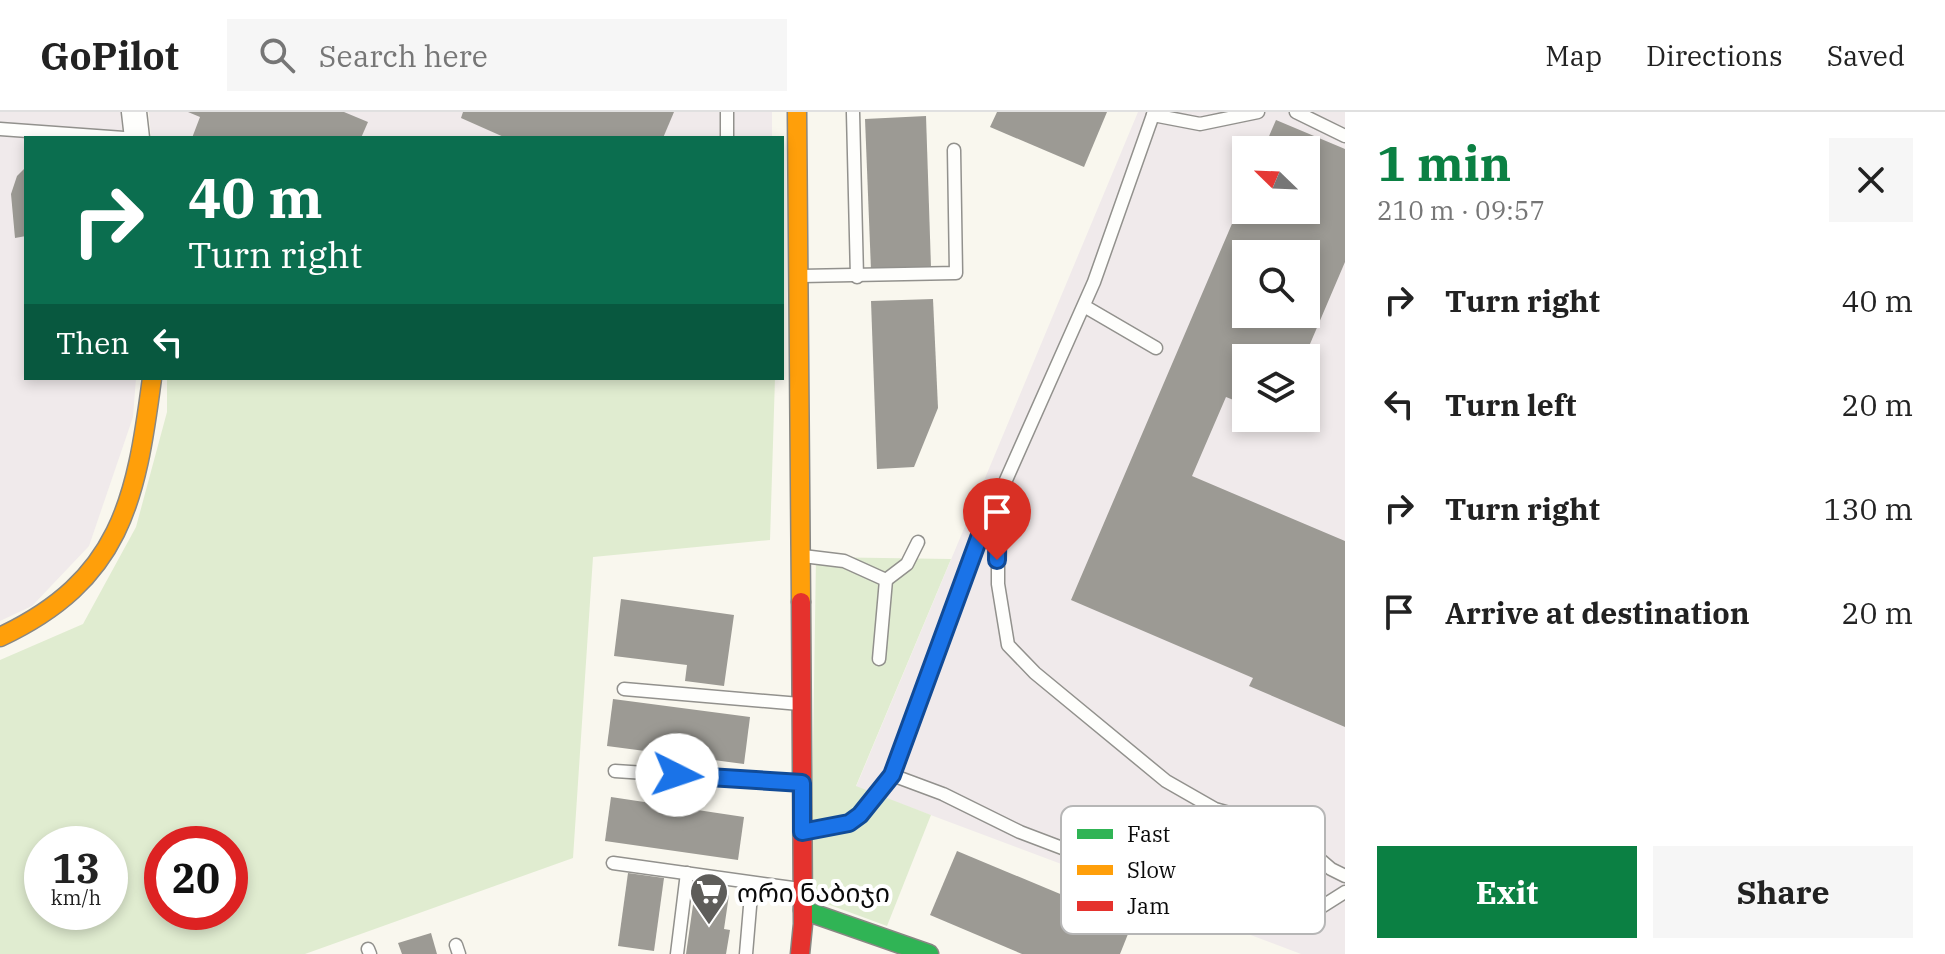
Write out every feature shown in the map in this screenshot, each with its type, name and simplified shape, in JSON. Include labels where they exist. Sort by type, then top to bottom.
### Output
[{"type":"main road","points":[[797,112],[803,890],[800,954]]},
{"type":"main road","points":[[0,637],[62,603],[94,571],[122,515],[144,439],[152,380]]},
{"type":"main road","points":[[803,910],[929,954]]},
{"type":"street","points":[[134,112],[137,136]]},
{"type":"lane","points":[[727,112],[727,136]]},
{"type":"lane","points":[[802,832],[849,823],[860,815],[892,775],[983,527],[1084,306],[1154,113],[1200,124],[1258,112]]},
{"type":"lane","points":[[1296,112],[1345,136]]},
{"type":"lane","points":[[853,113],[857,277]]},
{"type":"lane","points":[[0,129],[96,136]]},
{"type":"lane","points":[[798,276],[956,273],[954,150]]},
{"type":"lane","points":[[1084,306],[1156,348]]},
{"type":"lane","points":[[998,498],[998,584],[1008,645],[1035,673],[1166,781],[1210,806]]},
{"type":"lane","points":[[879,659],[886,580],[907,564],[918,542]]},
{"type":"lane","points":[[800,556],[844,561],[886,580]]},
{"type":"lane","points":[[624,689],[801,704]]},
{"type":"lane","points":[[615,771],[802,783]]},
{"type":"lane","points":[[892,775],[943,794],[1020,832],[1061,848]]},
{"type":"lane","points":[[613,863],[803,890]]},
{"type":"lane","points":[[1325,864],[1345,876]]},
{"type":"lane","points":[[677,954],[687,873]]},
{"type":"lane","points":[[746,954],[752,883]]},
{"type":"lane","points":[[1325,905],[1345,892]]},
{"type":"shaded area","points":[[0,112],[121,112],[123,136],[24,136],[24,380],[136,380],[133,417],[89,546],[32,606],[0,621]]},
{"type":"shaded area","points":[[149,112],[772,112],[772,136],[151,136]]},
{"type":"shaded area","points":[[1138,112],[1345,112],[1345,954],[1301,954],[1248,934],[1325,934],[1325,806],[1061,806],[1061,864],[856,787]]},
{"type":"green space","points":[[167,380],[775,380],[770,540],[593,557],[573,858],[305,954],[0,954],[0,660],[83,624],[136,527],[167,412]]},
{"type":"green space","points":[[816,557],[951,559],[856,786],[931,815],[887,926],[819,901],[811,881]]},
{"type":"building","points":[[188,112],[344,112],[368,122],[362,136],[193,136],[200,117]]},
{"type":"building","points":[[463,112],[674,112],[664,136],[502,136],[461,118]]},
{"type":"building","points":[[997,112],[1107,112],[1084,167],[990,127]]},
{"type":"building","points":[[926,116],[931,267],[871,270],[865,119]]},
{"type":"building","points":[[1276,120],[1314,136],[1269,136]]},
{"type":"building","points":[[1320,138],[1345,149],[1345,262],[1320,321],[1320,240],[1232,240],[1232,328],[1317,328],[1310,344],[1232,344],[1232,399],[1226,397],[1192,476],[1345,541],[1345,727],[1249,686],[1253,678],[1071,600],[1232,224],[1320,224]]},
{"type":"building","points":[[24,169],[24,236],[15,238],[11,194],[17,176]]},
{"type":"building","points":[[933,299],[938,408],[914,467],[877,469],[871,301]]},
{"type":"building","points":[[621,599],[734,615],[724,686],[685,681],[687,665],[614,656]]},
{"type":"building","points":[[613,699],[750,717],[744,764],[607,746]]},
{"type":"building","points":[[611,797],[744,817],[738,860],[605,841]]},
{"type":"building","points":[[957,851],[1061,894],[1061,934],[1128,934],[1120,954],[1022,954],[930,915]]},
{"type":"building","points":[[628,873],[664,878],[654,951],[618,946]]},
{"type":"building","points":[[695,891],[729,895],[724,929],[730,930],[726,954],[686,954]]},
{"type":"building","points":[[431,933],[437,954],[402,954],[398,943]]},
{"type":"traffic: fast","points":[[803,910],[929,954]]},
{"type":"traffic: slow","points":[[797,112],[801,602]]},
{"type":"traffic: slow","points":[[0,637],[41,615],[73,590],[97,562],[115,532],[129,499],[139,462],[152,380]]},
{"type":"traffic: jam","points":[[800,954],[803,924],[801,602]]},
{"type":"place","name":"ორი ნაბიჯი","points":[[709,926]]},
{"type":"route","points":[[677,775],[802,783],[802,832],[849,823],[860,815],[892,775],[983,527],[998,498],[997,560]]}]
